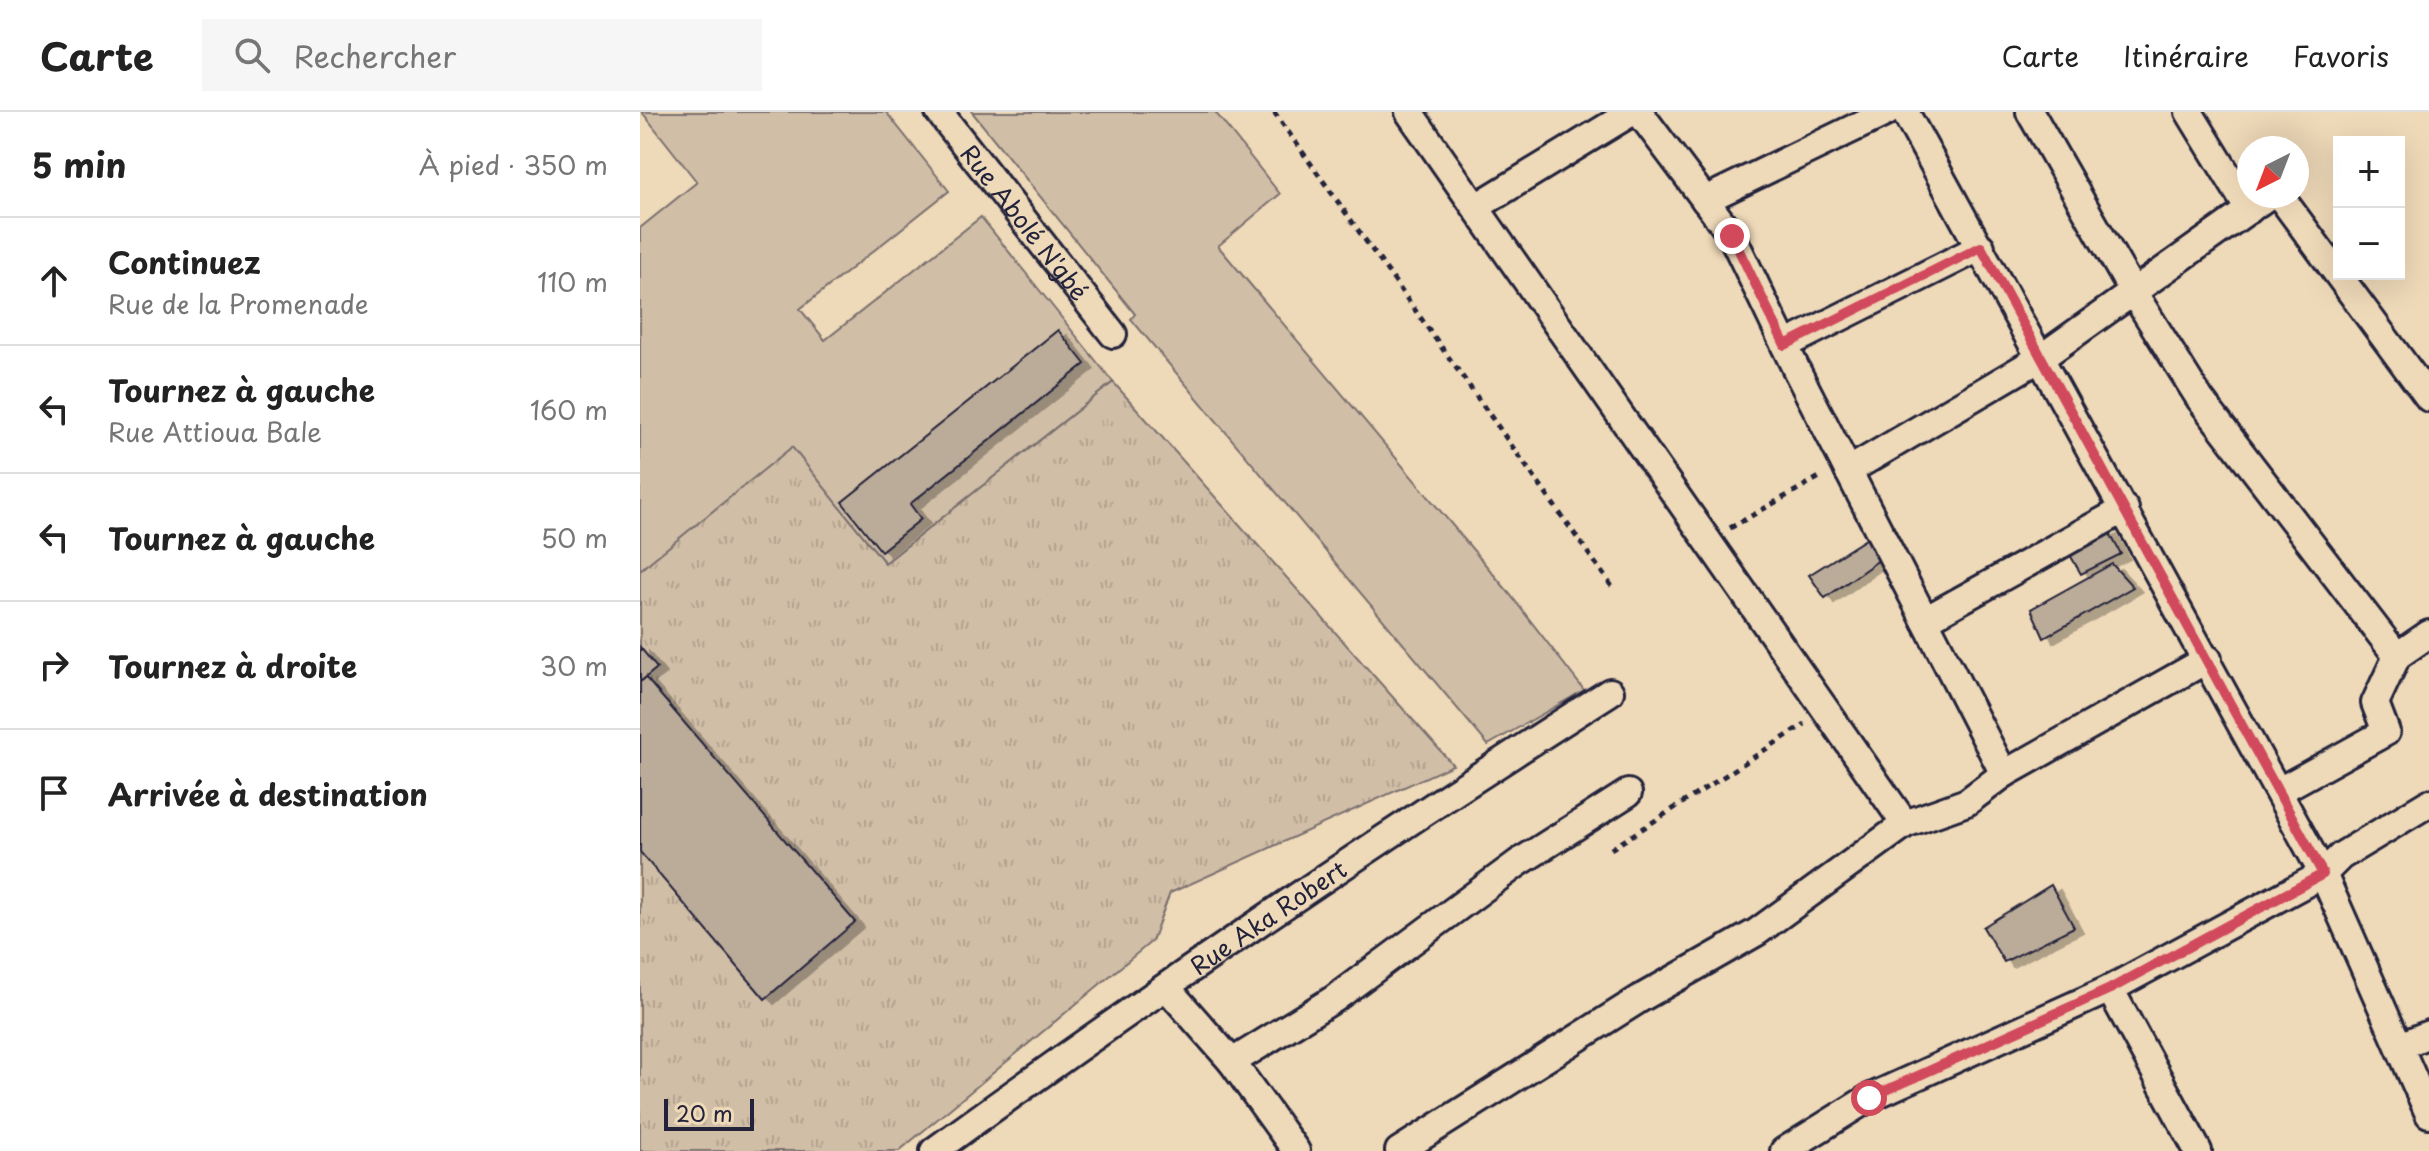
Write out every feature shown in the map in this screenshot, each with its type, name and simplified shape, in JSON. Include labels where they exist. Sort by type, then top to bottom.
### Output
[{"type":"street","name":"Rue Abolé N'gbé","points":[[939,112],[1113,334]]},
{"type":"street","points":[[1409,112],[1905,824]]},
{"type":"street","points":[[1476,207],[1632,112]]},
{"type":"street","points":[[1639,112],[1732,236],[1846,467],[2004,774]]},
{"type":"street","points":[[1705,200],[1887,112]]},
{"type":"street","points":[[1905,112],[2208,659],[2323,874],[2429,1114]]},
{"type":"street","points":[[2030,112],[2133,292],[2200,399],[2397,656]]},
{"type":"street","points":[[2189,112],[2237,175]]},
{"type":"street","points":[[1846,467],[2042,357],[2251,208]]},
{"type":"street","points":[[2289,208],[2429,398]]},
{"type":"street","points":[[1785,345],[1981,247]]},
{"type":"street","points":[[1925,620],[2125,509]]},
{"type":"street","points":[[2279,791],[2386,732],[2375,703],[2397,656],[2429,634]]},
{"type":"street","points":[[1399,1151],[1641,998],[1757,932],[1905,824],[1967,802],[2004,774],[2208,659]]},
{"type":"street","name":"Rue Aka Robert","points":[[934,1151],[1083,1043],[1473,779],[1610,692]]},
{"type":"street","points":[[1232,1062],[1334,999],[1518,863],[1628,793]]},
{"type":"street","points":[[1784,1151],[1869,1098],[2110,989],[2323,874],[2341,856],[2429,803]]},
{"type":"street","points":[[1167,988],[1232,1062],[1296,1151]]},
{"type":"street","points":[[2110,989],[2198,1151]]},
{"type":"street","points":[[2400,1046],[2429,1034]]},
{"type":"path","points":[[1274,112],[1613,588]]},
{"type":"path","points":[[1708,540],[1846,467]]},
{"type":"path","points":[[1611,849],[1826,710]]},
{"type":"green space","points":[[642,112],[886,112],[949,191],[800,309],[825,340],[981,217],[1113,382],[885,563],[792,447],[640,570],[640,228],[697,182]]},
{"type":"green space","points":[[972,112],[1215,112],[1280,194],[1218,246],[1505,588],[1584,690],[1488,745],[1131,319],[1135,314]]},
{"type":"green space","points":[[1113,382],[1453,765],[1170,893],[1152,941],[899,1151],[640,1151],[640,570],[792,446],[885,563]]},
{"type":"building","points":[[1058,330],[1085,364],[910,504],[921,519],[881,551],[842,502]]},
{"type":"building","points":[[2108,530],[2121,554],[2081,574],[2069,553]]},
{"type":"building","points":[[1874,534],[1886,555],[1825,598],[1809,575]]},
{"type":"building","points":[[2112,564],[2133,587],[2044,638],[2031,609]]},
{"type":"building","points":[[640,647],[657,668],[640,682]]},
{"type":"building","points":[[646,678],[855,922],[765,999],[640,852],[640,682]]},
{"type":"building","points":[[2051,885],[2074,927],[2004,962],[1983,927]]},
{"type":"route","points":[[1732,236],[1785,345],[1981,247],[2323,874],[2110,989],[1869,1098]]}]
